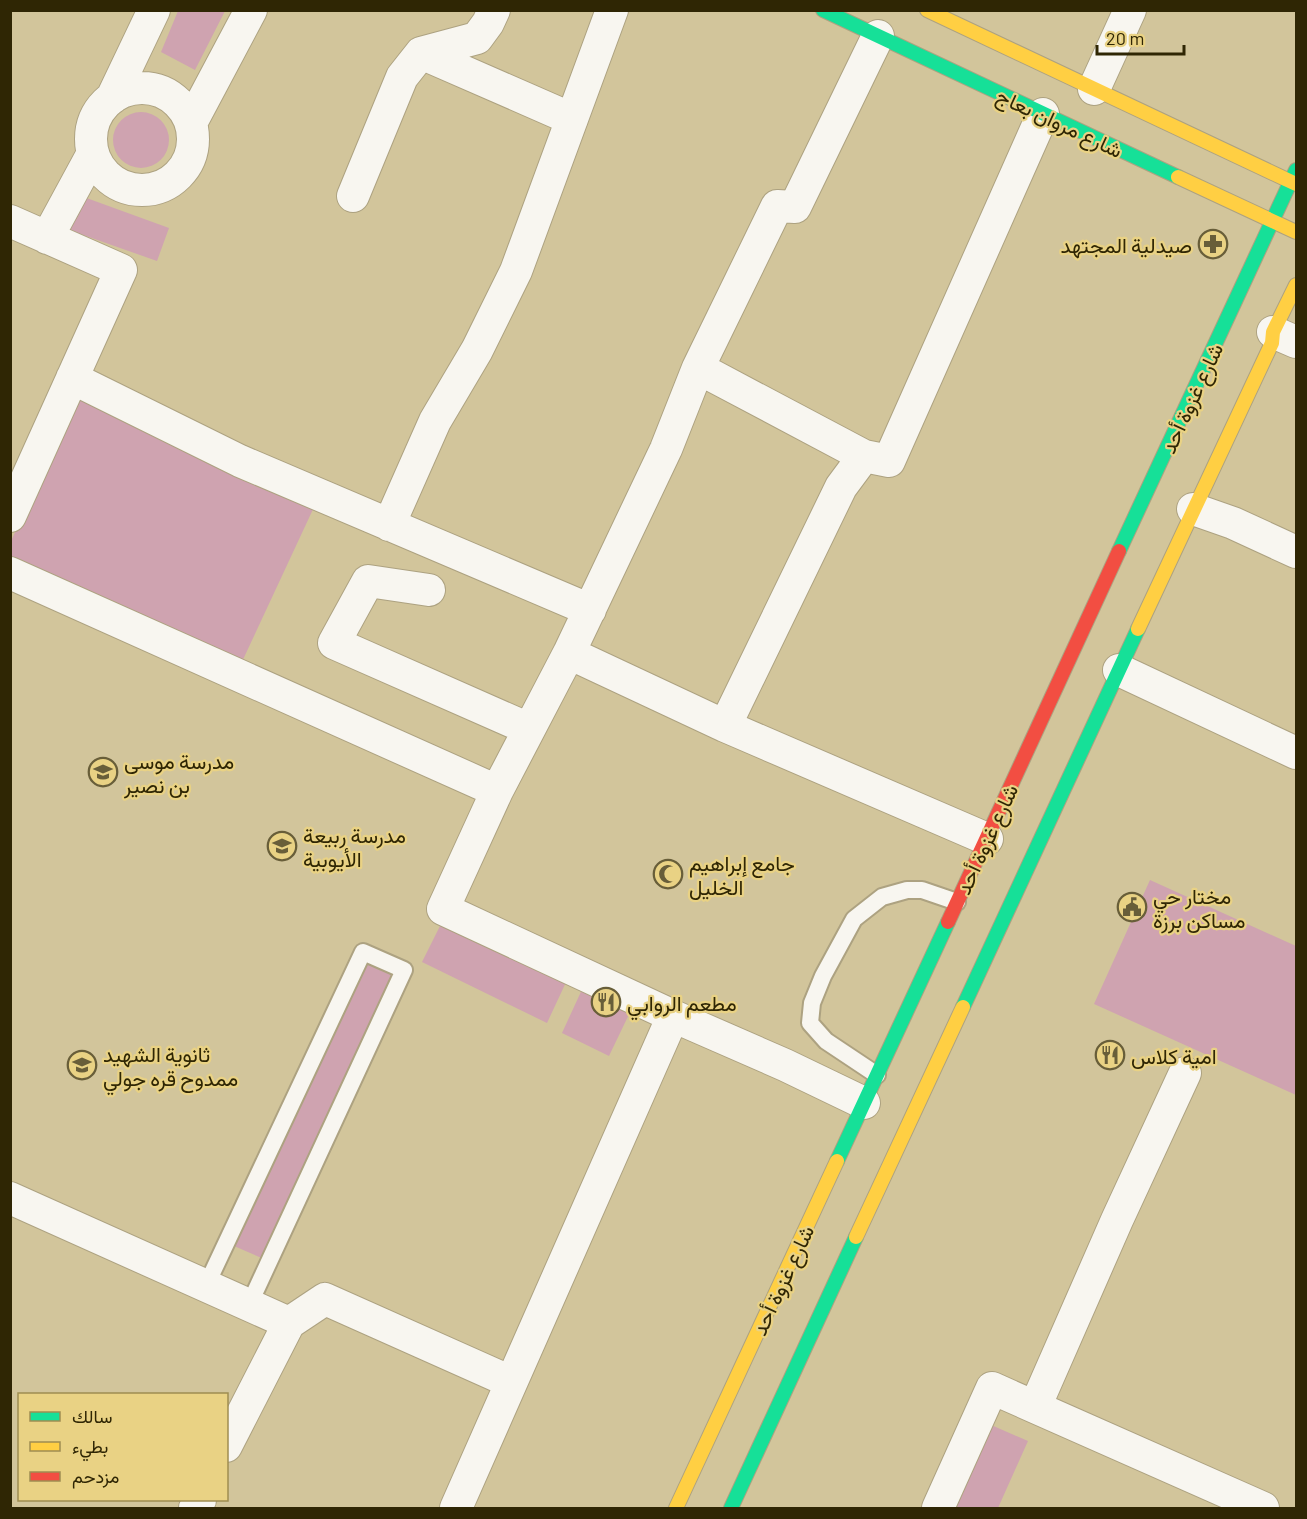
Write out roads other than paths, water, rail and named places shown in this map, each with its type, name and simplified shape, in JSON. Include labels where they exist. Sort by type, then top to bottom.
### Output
[{"type":"main road","name":"شارع مروان بعاج","points":[[823,10],[1296,232]]},
{"type":"main road","points":[[927,10],[1094,89],[1295,178]]},
{"type":"main road","name":"شارع غزوة أحد","points":[[676,1509],[1272,222],[1295,178]]},
{"type":"main road","points":[[730,1509],[1193,508],[1272,343],[1285,337],[1296,285]]},
{"type":"street","points":[[112,98],[154,10]]},
{"type":"street","points":[[191,123],[250,10]]},
{"type":"street","points":[[353,196],[402,77],[421,53],[477,38],[489,23],[494,10]]},
{"type":"street","points":[[389,525],[435,421],[477,350],[516,271],[612,10]]},
{"type":"street","points":[[1094,89],[1130,10]]},
{"type":"street","points":[[864,1103],[443,909],[497,791],[590,610],[666,449],[698,368],[777,206],[795,207],[878,36]]},
{"type":"street","points":[[421,53],[572,119]]},
{"type":"street","points":[[142,88],[157,90],[169,95],[186,112],[191,123],[194,139],[192,154],[185,169],[174,180],[160,188],[145,191],[129,190],[113,183],[101,171],[92,155],[90,139],[93,123],[100,109],[112,98],[126,90],[142,88]]},
{"type":"street","points":[[698,368],[864,456],[889,461],[1043,114]]},
{"type":"street","points":[[47,238],[92,155]]},
{"type":"street","points":[[10,221],[121,270],[10,516]]},
{"type":"street","points":[[72,378],[240,461],[590,610]]},
{"type":"street","points":[[725,726],[841,486],[864,456]]},
{"type":"street","points":[[1193,508],[1233,523],[1296,552]]},
{"type":"street","points":[[10,573],[497,791]]},
{"type":"street","points":[[429,590],[368,581],[334,643],[529,729]]},
{"type":"street","points":[[569,653],[725,726],[987,839]]},
{"type":"street","points":[[1119,670],[1296,753]]},
{"type":"street","points":[[456,1509],[672,1016]]},
{"type":"street","points":[[1035,1407],[1112,1231],[1185,1073]]},
{"type":"street","points":[[10,1197],[289,1323]]},
{"type":"street","points":[[228,1442],[289,1323],[325,1299],[511,1382]]},
{"type":"street","points":[[938,1509],[992,1388],[1263,1509]]},
{"type":"lane","points":[[877,1075],[826,1041],[810,1023],[812,1003],[823,976],[854,919],[882,897],[907,890],[922,890],[957,902]]},
{"type":"lane","points":[[206,1286],[363,952],[373,956],[404,970],[249,1305]]},
{"type":"place","name":"صيدلية المجتهد","points":[[1213,244]]},
{"type":"place","name":"مدرسة موسى بن نصير","points":[[103,772]]},
{"type":"place","name":"مدرسة ربيعة الأيوبية","points":[[282,846]]},
{"type":"place","name":"جامع إبراهيم الخليل","points":[[668,874]]},
{"type":"place","name":"مختار حي مساكن برزة","points":[[1132,907]]},
{"type":"place","name":"مطعم الروابي","points":[[606,1002]]},
{"type":"place","name":"امية كلاس","points":[[1110,1055]]},
{"type":"place","name":"ثانوية الشهيد ممدوح قره جولي","points":[[82,1065]]}]
